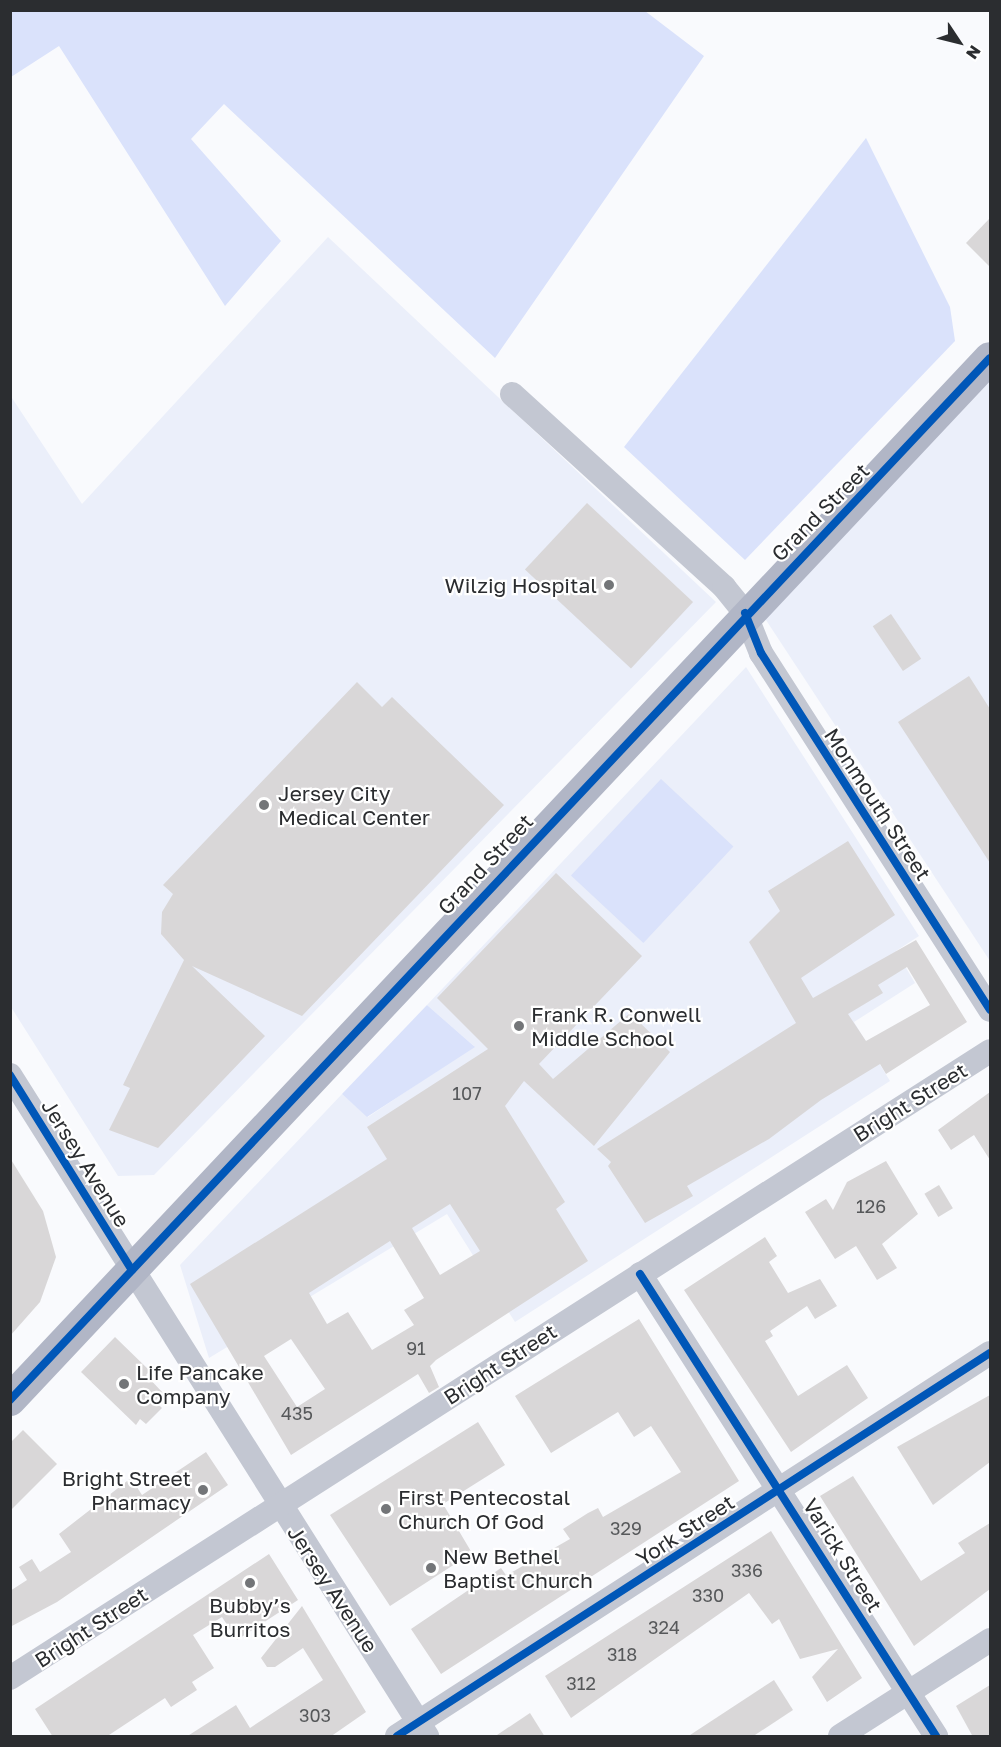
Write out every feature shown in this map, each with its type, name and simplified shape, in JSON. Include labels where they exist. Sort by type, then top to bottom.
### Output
[{"type":"main road","name":"Grand Street","points":[[10,1400],[745,613],[990,358]]},
{"type":"street","name":"Monmouth Street","points":[[512,394],[724,588],[745,613],[761,653],[990,1010]]},
{"type":"street","name":"Bright Street","points":[[10,1678],[990,1051]]},
{"type":"street","name":"Jersey Avenue","points":[[10,1075],[423,1730]]},
{"type":"street","name":"Varick Street","points":[[640,1274],[781,1490],[936,1737]]},
{"type":"street","name":"York Street","points":[[397,1737],[423,1730],[990,1353]]},
{"type":"street","points":[[840,1737],[990,1640]]},
{"type":"shaded area","points":[[11,10],[645,11],[704,56],[495,358],[224,104],[191,139],[281,241],[225,306],[59,46],[11,77]]},
{"type":"shaded area","points":[[866,138],[950,307],[955,341],[745,560],[624,447]]},
{"type":"shaded area","name":"Jersey City Medical Center","points":[[328,237],[716,602],[154,1175],[118,1176],[11,1007],[10,395],[82,504]]},
{"type":"shaded area","points":[[990,377],[990,961],[764,617]]},
{"type":"shaded area","points":[[746,667],[919,936],[896,951],[915,983],[854,1022],[890,1081],[515,1322],[447,1214],[209,1358],[180,1265],[342,1094],[368,1117],[474,1046],[427,1005]]},
{"type":"shaded area","points":[[661,779],[733,847],[643,943],[571,876]]},
{"type":"shaded area","points":[[427,1005],[475,1047],[367,1117],[342,1094]]},
{"type":"building","points":[[990,218],[990,267],[966,243]]},
{"type":"building","name":"Wilzig Hospital","points":[[587,503],[693,602],[631,668],[525,570]]},
{"type":"building","points":[[891,614],[921,659],[903,671],[873,626]]},
{"type":"building","points":[[969,676],[990,709],[990,863],[898,722]]},
{"type":"building","name":"Jersey City Medical Center","points":[[357,682],[382,707],[392,697],[504,805],[302,1016],[192,966],[265,1036],[158,1148],[109,1130],[130,1088],[123,1085],[184,960],[161,934],[162,912],[173,894],[163,885]]},
{"type":"building","points":[[848,841],[895,915],[801,978],[813,998],[916,940],[967,1022],[886,1074],[880,1064],[821,1100],[769,1139],[687,1186],[693,1196],[645,1223],[608,1166],[611,1162],[597,1149],[796,1023],[749,942],[780,911],[768,891]],"holes":[[[907,967],[930,1005],[866,1041],[848,1014],[883,993],[878,985]]]},
{"type":"building","points":[[556,873],[642,956],[539,1064],[553,1079],[630,1013],[670,1052],[594,1146],[524,1081],[505,1106],[565,1202],[556,1209],[588,1261],[436,1360],[430,1366],[439,1387],[429,1393],[418,1374],[291,1455],[190,1284],[387,1159],[367,1127],[488,1049],[437,998]],"holes":[[[450,1204],[480,1251],[440,1275],[412,1228]],[[390,1241],[424,1298],[404,1310],[414,1325],[372,1350],[348,1312],[327,1324],[309,1293]],[[291,1339],[325,1389],[297,1407],[264,1356]]]},
{"type":"building","points":[[990,1092],[990,1160],[974,1135],[951,1150],[938,1130]]},
{"type":"building","points":[[10,1158],[43,1211],[56,1257],[40,1302],[10,1336]]},
{"type":"building","points":[[886,1161],[918,1214],[882,1244],[897,1268],[877,1280],[856,1246],[835,1259],[805,1212],[826,1199],[833,1210],[847,1182]]},
{"type":"building","points":[[939,1185],[953,1208],[938,1217],[924,1194]]},
{"type":"building","points":[[765,1237],[777,1256],[769,1262],[788,1293],[820,1279],[837,1306],[815,1319],[807,1306],[770,1331],[773,1336],[765,1341],[798,1396],[847,1365],[868,1398],[791,1452],[684,1290]]},
{"type":"building","points":[[639,1319],[739,1481],[441,1674],[411,1629],[501,1568],[506,1575],[570,1539],[563,1529],[588,1513],[598,1508],[603,1517],[681,1472],[651,1426],[634,1437],[618,1412],[551,1453],[515,1396]]},
{"type":"building","name":"Life Pancake Company","points":[[115,1337],[150,1371],[146,1375],[163,1393],[155,1401],[162,1408],[146,1424],[140,1419],[136,1425],[81,1372]]},
{"type":"building","points":[[990,1395],[990,1462],[933,1505],[897,1447]]},
{"type":"building","points":[[478,1422],[505,1465],[443,1504],[472,1553],[390,1606],[330,1515]]},
{"type":"building","points":[[23,1430],[57,1464],[10,1511],[10,1443]]},
{"type":"building","points":[[206,1452],[228,1485],[57,1602],[10,1627],[10,1591],[27,1580],[19,1567],[32,1559],[40,1572],[71,1552],[59,1534],[131,1478],[142,1495]]},
{"type":"building","points":[[853,1476],[921,1581],[965,1553],[958,1543],[990,1523],[990,1589],[914,1646],[820,1496]]},
{"type":"building","points":[[771,1531],[862,1678],[827,1702],[812,1677],[838,1649],[800,1659],[779,1619],[772,1624],[749,1593],[571,1718],[545,1676]]},
{"type":"building","points":[[269,1554],[298,1600],[237,1640],[222,1617],[193,1635],[214,1668],[192,1682],[197,1690],[171,1707],[165,1698],[106,1737],[53,1737],[35,1709]]},
{"type":"building","points":[[302,1606],[366,1712],[330,1737],[186,1737],[236,1705],[250,1728],[323,1680],[303,1648],[275,1667],[267,1667],[261,1658]]},
{"type":"building","points":[[774,1680],[793,1710],[752,1737],[687,1737]]},
{"type":"building","points":[[990,1685],[990,1737],[973,1737],[956,1706]]},
{"type":"building","points":[[530,1713],[545,1737],[494,1737]]},
{"type":"cycle path","points":[[10,1400],[990,358]]},
{"type":"cycle path","points":[[745,613],[761,653],[990,1010]]},
{"type":"cycle path","points":[[10,1075],[132,1270]]},
{"type":"cycle path","points":[[640,1274],[936,1736]]},
{"type":"cycle path","points":[[397,1736],[990,1353]]},
{"type":"place","name":"Wilzig Hospital","points":[[609,585]]},
{"type":"place","name":"Jersey City Medical Center","points":[[264,805]]},
{"type":"place","name":"Frank R. Conwell Middle School","points":[[519,1026]]},
{"type":"place","name":"Life Pancake Company","points":[[124,1384]]},
{"type":"place","name":"Bright Street Pharmacy","points":[[203,1490]]},
{"type":"place","name":"First Pentecostal Church Of God","points":[[386,1509]]},
{"type":"place","name":"New Bethel Baptist Church","points":[[431,1568]]},
{"type":"place","name":"Bubby’s Burritos","points":[[250,1583]]}]
